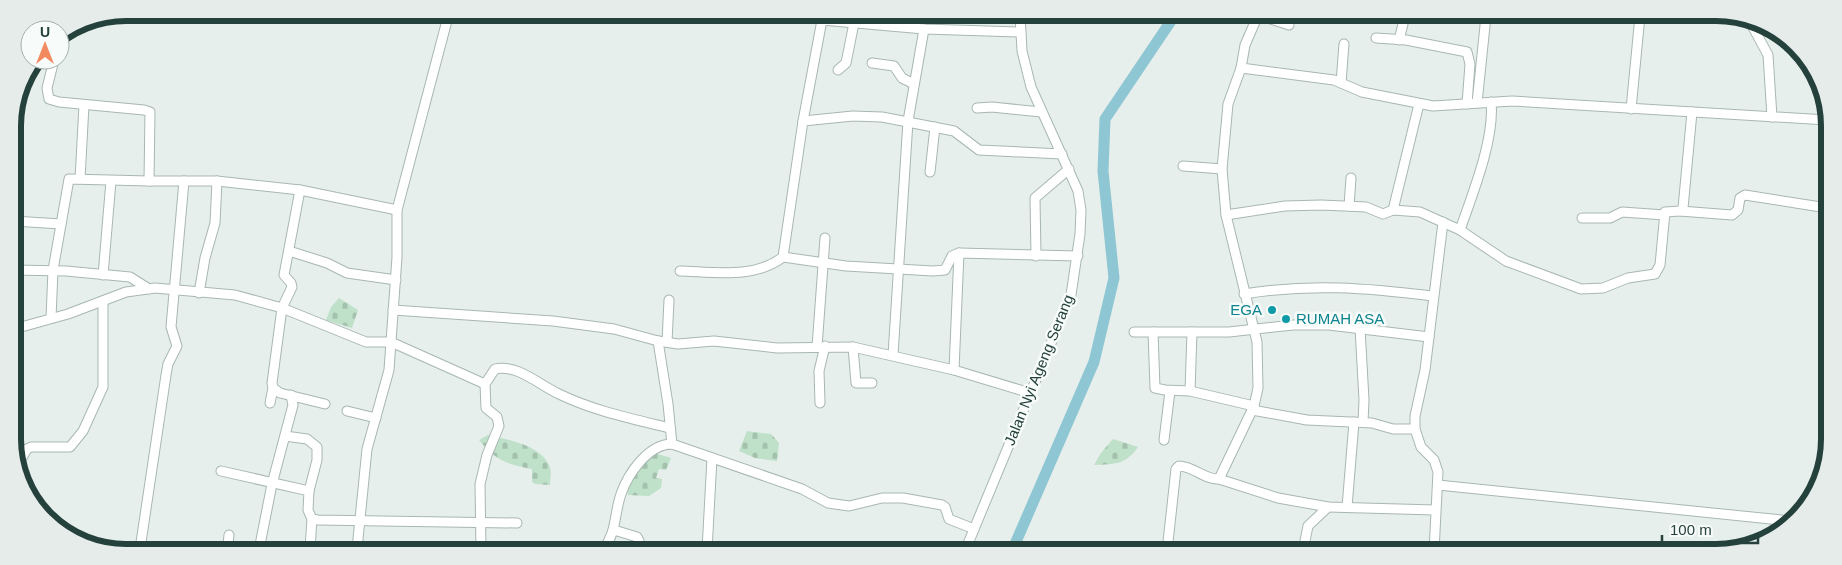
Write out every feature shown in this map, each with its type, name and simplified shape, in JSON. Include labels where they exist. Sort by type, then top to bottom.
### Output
[{"type":"street","points":[[357,544],[367,449],[389,370],[394,310],[391,279],[397,210],[447,21]]},
{"type":"street","points":[[783,257],[803,121],[821,21]]},
{"type":"street","points":[[843,21],[924,29],[1021,32]]},
{"type":"street","name":"Jalan Nyi Ageng Serang","points":[[968,544],[1071,295],[1078,256],[1080,200],[1069,169],[1042,112],[1026,67],[1020,21]]},
{"type":"street","points":[[1219,479],[1253,408],[1260,371],[1254,331],[1226,216],[1222,169],[1228,104],[1240,68],[1245,45],[1255,21]]},
{"type":"street","points":[[1277,21],[1289,25]]},
{"type":"street","points":[[1399,40],[1404,21]]},
{"type":"street","points":[[1472,104],[1485,21]]},
{"type":"street","points":[[1631,109],[1640,21]]},
{"type":"street","points":[[838,70],[846,64],[854,23]]},
{"type":"street","points":[[1754,28],[1768,55],[1772,117]]},
{"type":"street","points":[[893,355],[900,270],[908,121],[924,29]]},
{"type":"street","points":[[1376,38],[1399,40],[1467,52],[1470,64],[1472,104]]},
{"type":"street","points":[[1341,83],[1344,44]]},
{"type":"street","points":[[872,64],[894,66],[899,76],[914,84]]},
{"type":"street","points":[[1240,68],[1341,83],[1362,92],[1433,106],[1530,101],[1631,109],[1821,120]]},
{"type":"street","points":[[51,70],[47,96],[59,102],[150,112],[149,180]]},
{"type":"street","points":[[1460,230],[1483,158],[1491,118],[1491,102]]},
{"type":"street","points":[[1393,210],[1419,104]]},
{"type":"street","points":[[80,179],[84,105]]},
{"type":"street","points":[[977,108],[992,107],[1042,112]]},
{"type":"street","points":[[1680,211],[1683,208],[1692,112]]},
{"type":"street","points":[[803,121],[863,115],[908,121],[958,134],[979,150],[1062,154]]},
{"type":"street","points":[[930,172],[934,127]]},
{"type":"street","points":[[1182,166],[1222,169]]},
{"type":"street","points":[[1036,256],[1035,198],[1069,169]]},
{"type":"street","points":[[1349,206],[1351,178]]},
{"type":"street","points":[[51,318],[53,270],[69,179],[217,181],[300,190],[397,210]]},
{"type":"street","points":[[103,275],[110,181]]},
{"type":"street","points":[[141,544],[168,364],[178,346],[171,330],[184,181]]},
{"type":"street","points":[[200,293],[204,258],[215,223],[217,181]]},
{"type":"street","points":[[270,403],[282,308],[292,286],[291,282],[284,275],[300,190]]},
{"type":"street","points":[[1582,218],[1610,218],[1622,212],[1665,214],[1666,211],[1732,215],[1738,210],[1740,198],[1744,195],[1821,207]]},
{"type":"street","points":[[1226,216],[1285,206],[1366,207],[1383,214],[1393,210],[1420,212],[1460,230],[1490,251],[1521,268],[1581,289],[1596,289],[1628,278],[1652,276],[1657,272],[1660,265],[1665,214]]},
{"type":"street","points":[[21,222],[60,224]]},
{"type":"street","points":[[1434,544],[1438,485],[1437,466],[1422,450],[1416,429],[1417,408],[1425,370],[1443,222]]},
{"type":"street","points":[[820,403],[819,371],[825,238]]},
{"type":"street","points":[[289,251],[327,263],[348,273],[391,279]]},
{"type":"street","points":[[680,271],[733,272],[761,269],[770,266],[783,257],[900,270],[945,270],[952,256],[960,253],[1078,256]]},
{"type":"street","points":[[954,370],[960,253]]},
{"type":"street","points":[[21,270],[53,270],[130,277],[149,289]]},
{"type":"street","points":[[1244,294],[1284,288],[1322,287],[1433,296]]},
{"type":"street","points":[[21,327],[126,292],[149,289],[175,289],[235,295],[282,308],[366,342],[391,342],[485,384]]},
{"type":"street","points":[[669,300],[662,341],[672,444]]},
{"type":"street","points":[[22,456],[25,452],[36,446],[70,447],[83,430],[103,387],[103,301]]},
{"type":"street","points":[[394,310],[570,323],[614,329],[662,341],[714,341],[776,348],[853,347],[954,370],[1030,394]]},
{"type":"street","points":[[1134,332],[1254,331],[1293,325],[1329,325],[1429,337]]},
{"type":"street","points":[[1347,507],[1358,422],[1364,400],[1360,328]]},
{"type":"street","points":[[1153,332],[1154,385],[1158,389],[1190,391],[1307,420],[1375,423],[1393,429],[1416,429]]},
{"type":"street","points":[[1190,391],[1192,332]]},
{"type":"street","points":[[853,347],[856,383],[872,383]]},
{"type":"street","points":[[481,544],[480,484],[487,455],[499,426],[497,417],[486,408],[485,384],[496,369],[504,367],[513,369],[559,394],[610,413],[670,428]]},
{"type":"street","points":[[273,388],[280,393],[325,404]]},
{"type":"street","points":[[1164,440],[1170,390]]},
{"type":"street","points":[[260,544],[272,484],[293,405],[291,395]]},
{"type":"street","points":[[347,411],[376,418]]},
{"type":"street","points":[[285,436],[307,439],[315,443],[317,447],[317,460],[309,491],[308,510],[312,519],[310,544]]},
{"type":"street","points":[[606,544],[614,530],[620,495],[626,482],[645,456],[657,447],[672,444],[802,489],[828,503],[849,506],[882,498],[902,498],[942,505],[945,507],[949,518],[974,529]]},
{"type":"street","points":[[707,544],[712,458]]},
{"type":"street","points":[[1168,544],[1176,469],[1179,466],[1185,466],[1212,479],[1219,479],[1278,498],[1328,507],[1435,510]]},
{"type":"street","points":[[221,471],[309,491]]},
{"type":"street","points":[[1438,485],[1782,520]]},
{"type":"street","points":[[1304,544],[1308,526],[1328,507]]},
{"type":"street","points":[[312,519],[360,522],[517,523]]},
{"type":"street","points":[[614,530],[636,537],[640,540],[640,544]]},
{"type":"street","points":[[228,544],[229,535]]},
{"type":"green space","points":[[339,298],[358,310],[352,328],[326,320],[331,307]]},
{"type":"green space","points":[[747,431],[771,434],[779,443],[777,461],[755,458],[739,451]]},
{"type":"green space","points":[[488,435],[522,444],[538,452],[550,467],[550,485],[535,484],[532,482],[532,469],[509,463],[491,453],[479,440]]},
{"type":"green space","points":[[1113,439],[1138,447],[1124,460],[1094,465],[1101,453]]},
{"type":"green space","points":[[651,452],[671,458],[666,470],[659,469],[656,478],[662,479],[661,488],[649,496],[628,495],[626,486]]},
{"type":"waterway","points":[[1015,544],[1094,362],[1114,278],[1103,171],[1105,119],[1171,21]]},
{"type":"place","name":"EGA","points":[[1272,310]]},
{"type":"place","name":"RUMAH ASA","points":[[1286,319]]}]
